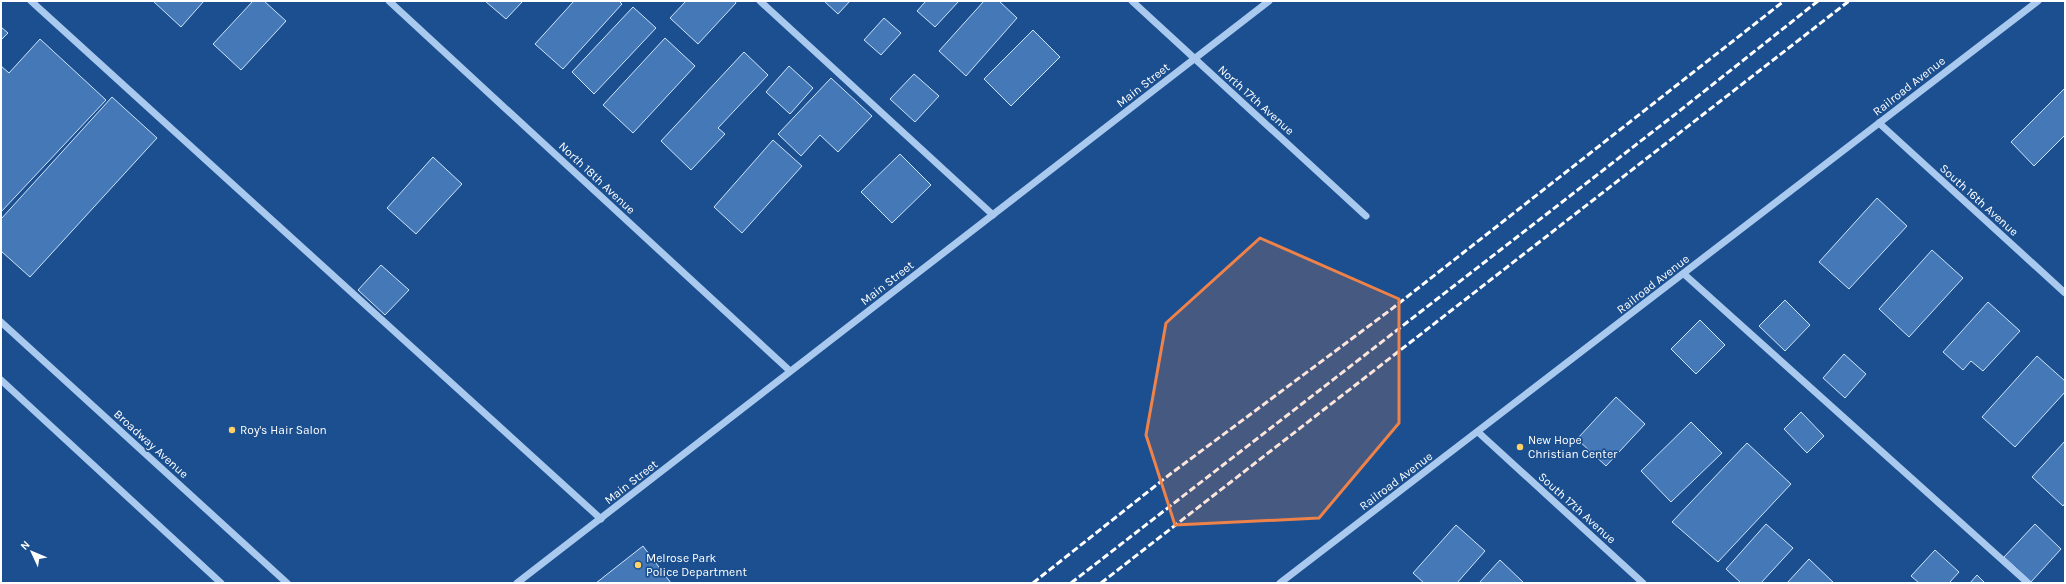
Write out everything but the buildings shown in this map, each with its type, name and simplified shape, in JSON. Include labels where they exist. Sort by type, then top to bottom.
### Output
[{"type":"street","points":[[31,1],[601,519]]},
{"type":"street","name":"North 18th Avenue","points":[[389,1],[790,371]]},
{"type":"street","points":[[760,1],[993,215]]},
{"type":"street","name":"North 17th Avenue","points":[[1132,1],[1366,216]]},
{"type":"street","name":"Main Street","points":[[518,583],[1269,1]]},
{"type":"street","name":"Railroad Avenue","points":[[1280,583],[2038,1]]},
{"type":"street","name":"South 16th Avenue","points":[[1879,123],[2065,294]]},
{"type":"street","points":[[1684,274],[2028,583]]},
{"type":"street","name":"Broadway Avenue","points":[[1,322],[287,583]]},
{"type":"street","points":[[1,380],[221,583]]},
{"type":"street","name":"South 17th Avenue","points":[[1478,432],[1643,583]]},
{"type":"highlighted area","points":[[1260,238],[1399,299],[1399,423],[1319,518],[1175,525],[1146,435],[1166,323]]},
{"type":"railway","points":[[1033,583],[1169,475],[1389,311],[1784,1]]},
{"type":"railway","points":[[1071,583],[1673,116],[1818,1]]},
{"type":"railway","points":[[1101,583],[1849,1]]},
{"type":"place","name":"Roy's Hair Salon","points":[[232,430]]},
{"type":"place","name":"New Hope Christian Center","points":[[1520,447]]},
{"type":"place","name":"Melrose Park Police Department","points":[[638,565]]}]
